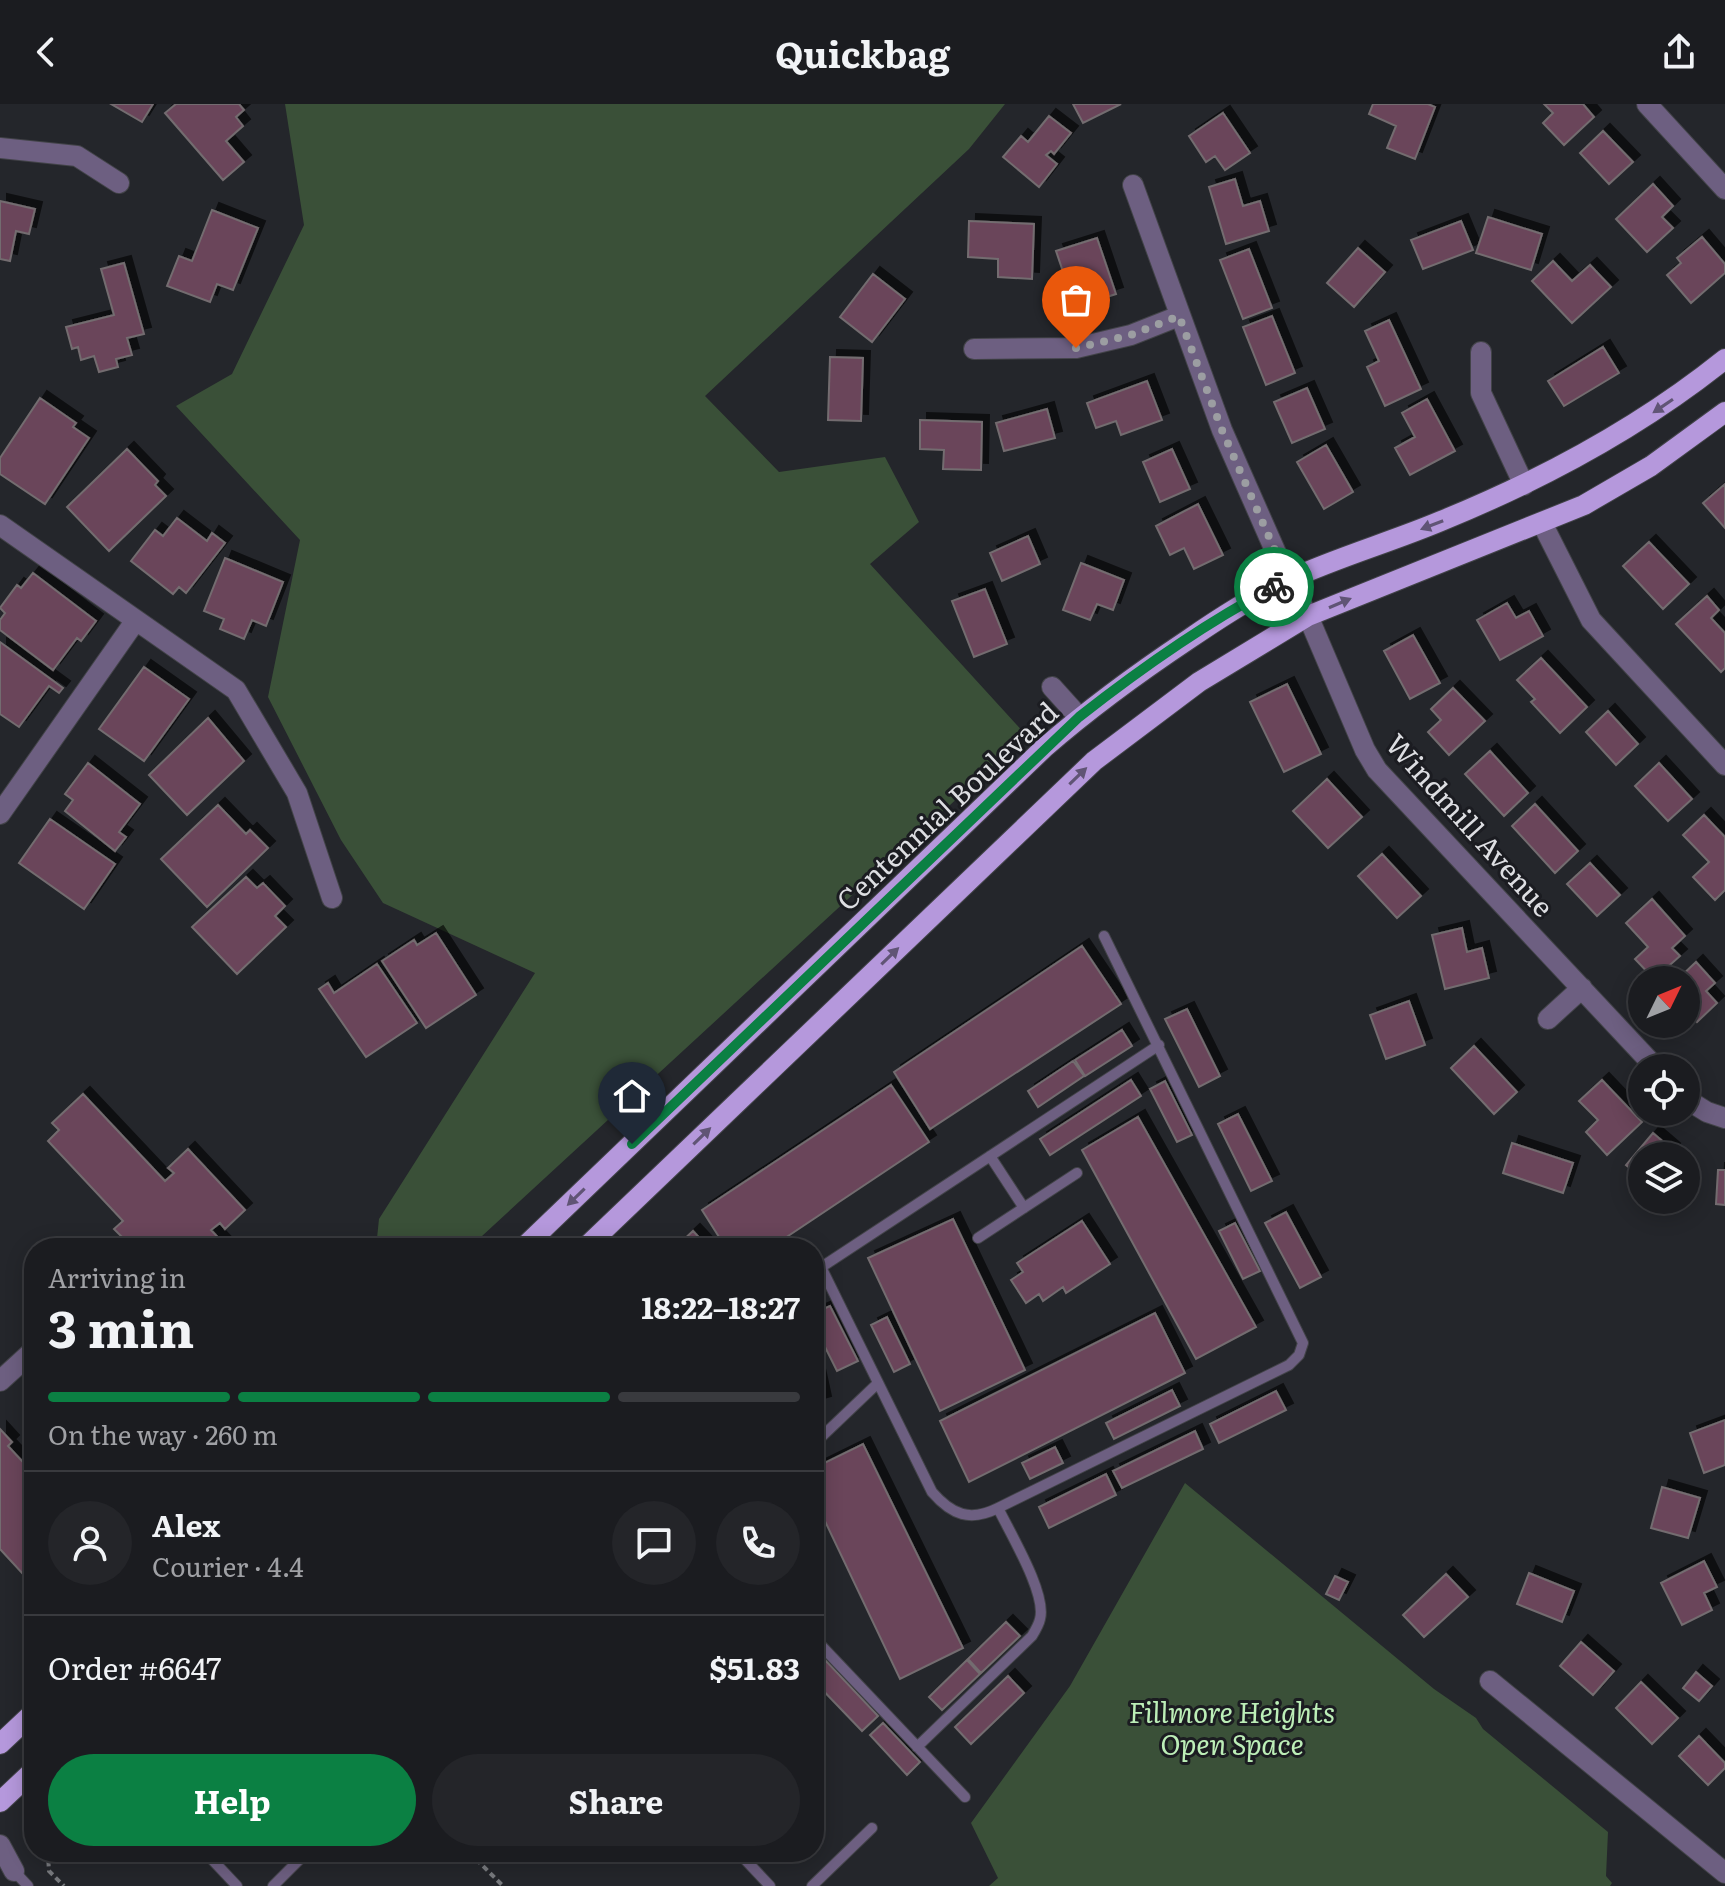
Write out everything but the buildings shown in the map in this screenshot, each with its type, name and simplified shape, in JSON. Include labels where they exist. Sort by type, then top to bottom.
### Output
[{"type":"main road","name":"Centennial Boulevard","points":[[534,1238],[1079,717],[1117,688],[1237,607],[1288,580],[1442,521],[1524,485],[1628,429],[1725,359]]},
{"type":"main road","points":[[595,1238],[1094,761],[1199,682],[1308,616],[1584,505],[1651,466],[1725,412]]},
{"type":"main road","points":[[0,1744],[24,1721]]},
{"type":"main road","points":[[0,1802],[24,1779]]},
{"type":"street","points":[[1647,104],[1725,189]]},
{"type":"street","points":[[0,148],[77,156],[119,183]]},
{"type":"street","name":"Windmill Avenue","points":[[1133,185],[1222,430],[1288,580],[1308,616],[1365,750],[1377,770],[1643,1054]]},
{"type":"street","points":[[974,349],[1076,348],[1131,335],[1179,316]]},
{"type":"street","points":[[1481,352],[1481,393],[1524,485]]},
{"type":"street","points":[[1542,523],[1591,620],[1725,765]]},
{"type":"street","points":[[0,525],[236,690],[297,793],[332,898]]},
{"type":"street","points":[[0,814],[136,620]]},
{"type":"street","points":[[1052,687],[1079,717]]},
{"type":"street","points":[[1548,1019],[1582,988]]},
{"type":"street","points":[[1700,1108],[1725,1118]]},
{"type":"street","points":[[0,1381],[24,1359]]},
{"type":"street","points":[[1490,1681],[1725,1873]]},
{"type":"street","points":[[0,1845],[14,1873]]},
{"type":"lane","points":[[824,1280],[932,1492],[942,1504],[967,1516],[982,1516],[1289,1365],[1299,1355],[1303,1343],[1104,936]]},
{"type":"lane","points":[[824,1265],[1159,1045]]},
{"type":"lane","points":[[990,1156],[1024,1208]]},
{"type":"lane","points":[[978,1238],[1077,1173]]},
{"type":"lane","points":[[540,1232],[546,1238]]},
{"type":"lane","points":[[824,1434],[878,1383]]},
{"type":"lane","points":[[917,1747],[1032,1636],[1041,1618],[1041,1601],[1035,1585],[998,1508]]},
{"type":"lane","points":[[824,1649],[965,1797]]},
{"type":"lane","points":[[812,1886],[872,1828]]},
{"type":"lane","points":[[214,1862],[237,1886]]},
{"type":"lane","points":[[273,1886],[297,1862]]},
{"type":"lane","points":[[747,1862],[770,1886]]},
{"type":"path","points":[[48,1862],[49,1871],[64,1886]]},
{"type":"path","points":[[479,1862],[503,1886]]},
{"type":"green space","points":[[285,104],[1005,104],[969,149],[705,396],[779,472],[885,457],[919,522],[870,564],[1026,735],[480,1238],[377,1238],[379,1219],[535,973],[383,903],[341,840],[268,697],[300,540],[176,406],[232,374],[304,225]]},
{"type":"green space","name":"Fillmore Heights Open Space","points":[[1185,1483],[1434,1689],[1476,1718],[1483,1729],[1608,1832],[1606,1876],[1612,1883],[1610,1886],[989,1886],[998,1878],[971,1823],[1070,1686]]},
{"type":"way so far","points":[[1076,348],[1131,335],[1179,316],[1222,430],[1288,580],[1274,587]]},
{"type":"route","points":[[632,1144],[1079,717],[1237,607],[1274,587]]}]
